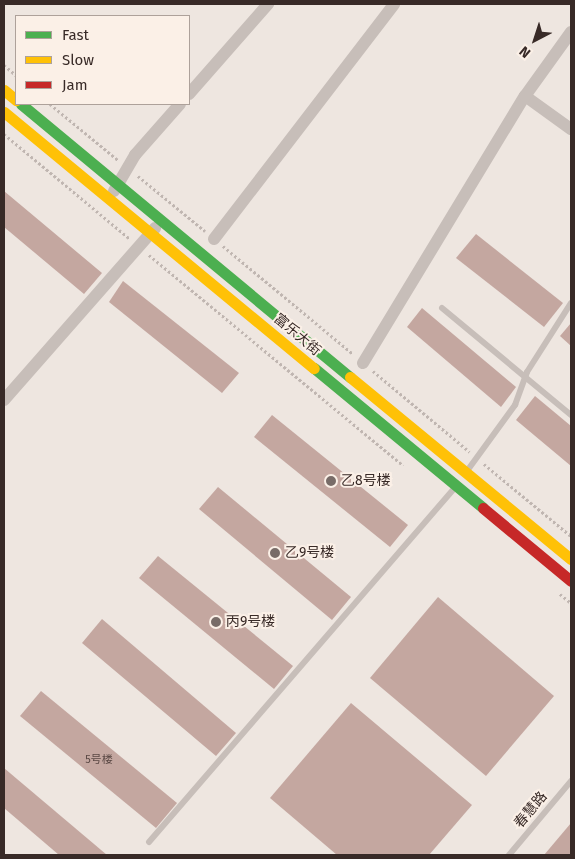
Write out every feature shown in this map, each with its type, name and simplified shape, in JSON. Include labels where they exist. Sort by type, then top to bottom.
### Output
[{"type":"main road","points":[[4,90],[15,99]]},
{"type":"main road","name":"富乐大街","points":[[21,105],[571,559]]},
{"type":"main road","name":"富乐大街","points":[[4,112],[571,581]]},
{"type":"street","points":[[190,93],[268,4]]},
{"type":"street","points":[[214,239],[394,4]]},
{"type":"street","points":[[363,363],[525,96],[571,32]]},
{"type":"street","points":[[525,96],[571,129]]},
{"type":"street","points":[[111,200],[117,184],[127,168],[179,105]]},
{"type":"street","points":[[4,400],[161,221]]},
{"type":"lane","points":[[149,842],[477,458],[515,405],[525,378],[552,328],[571,303]]},
{"type":"lane","points":[[442,308],[571,414]]},
{"type":"lane","name":"春慧路","points":[[509,855],[571,781]]},
{"type":"path","points":[[4,65],[15,74]]},
{"type":"path","name":"富乐大街","points":[[51,105],[571,536]]},
{"type":"path","points":[[4,134],[408,469]]},
{"type":"path","points":[[556,591],[571,603]]},
{"type":"building","points":[[4,191],[102,273],[84,294],[4,227]]},
{"type":"building","points":[[476,234],[563,303],[544,327],[456,258]]},
{"type":"building","points":[[123,281],[239,373],[222,393],[109,302]]},
{"type":"building","points":[[422,308],[516,387],[501,407],[407,327]]},
{"type":"building","points":[[571,323],[571,346],[560,336]]},
{"type":"building","points":[[535,396],[571,426],[571,466],[516,420]]},
{"type":"building","name":"乙8号楼","points":[[272,415],[408,525],[390,547],[254,437]]},
{"type":"building","name":"乙9号楼","points":[[218,487],[351,597],[332,620],[199,509]]},
{"type":"building","name":"丙9号楼","points":[[158,556],[293,666],[274,689],[139,578]]},
{"type":"building","points":[[438,597],[554,696],[486,776],[370,678]]},
{"type":"building","points":[[102,619],[236,733],[216,756],[82,643]]},
{"type":"building","points":[[41,691],[177,803],[156,828],[20,716]]},
{"type":"building","points":[[351,703],[472,805],[429,855],[337,855],[270,798]]},
{"type":"building","points":[[4,768],[107,855],[59,855],[4,808]]},
{"type":"building","points":[[571,823],[571,855],[544,855]]},
{"type":"traffic: fast","points":[[22,105],[350,377]]},
{"type":"traffic: fast","points":[[314,368],[483,508]]},
{"type":"traffic: slow","points":[[4,90],[15,99]]},
{"type":"traffic: slow","points":[[4,112],[314,368]]},
{"type":"traffic: slow","points":[[350,377],[571,559]]},
{"type":"traffic: jam","points":[[483,508],[571,581]]},
{"type":"place","name":"乙8号楼","points":[[331,481]]},
{"type":"place","name":"乙9号楼","points":[[275,553]]},
{"type":"place","name":"丙9号楼","points":[[216,622]]}]
